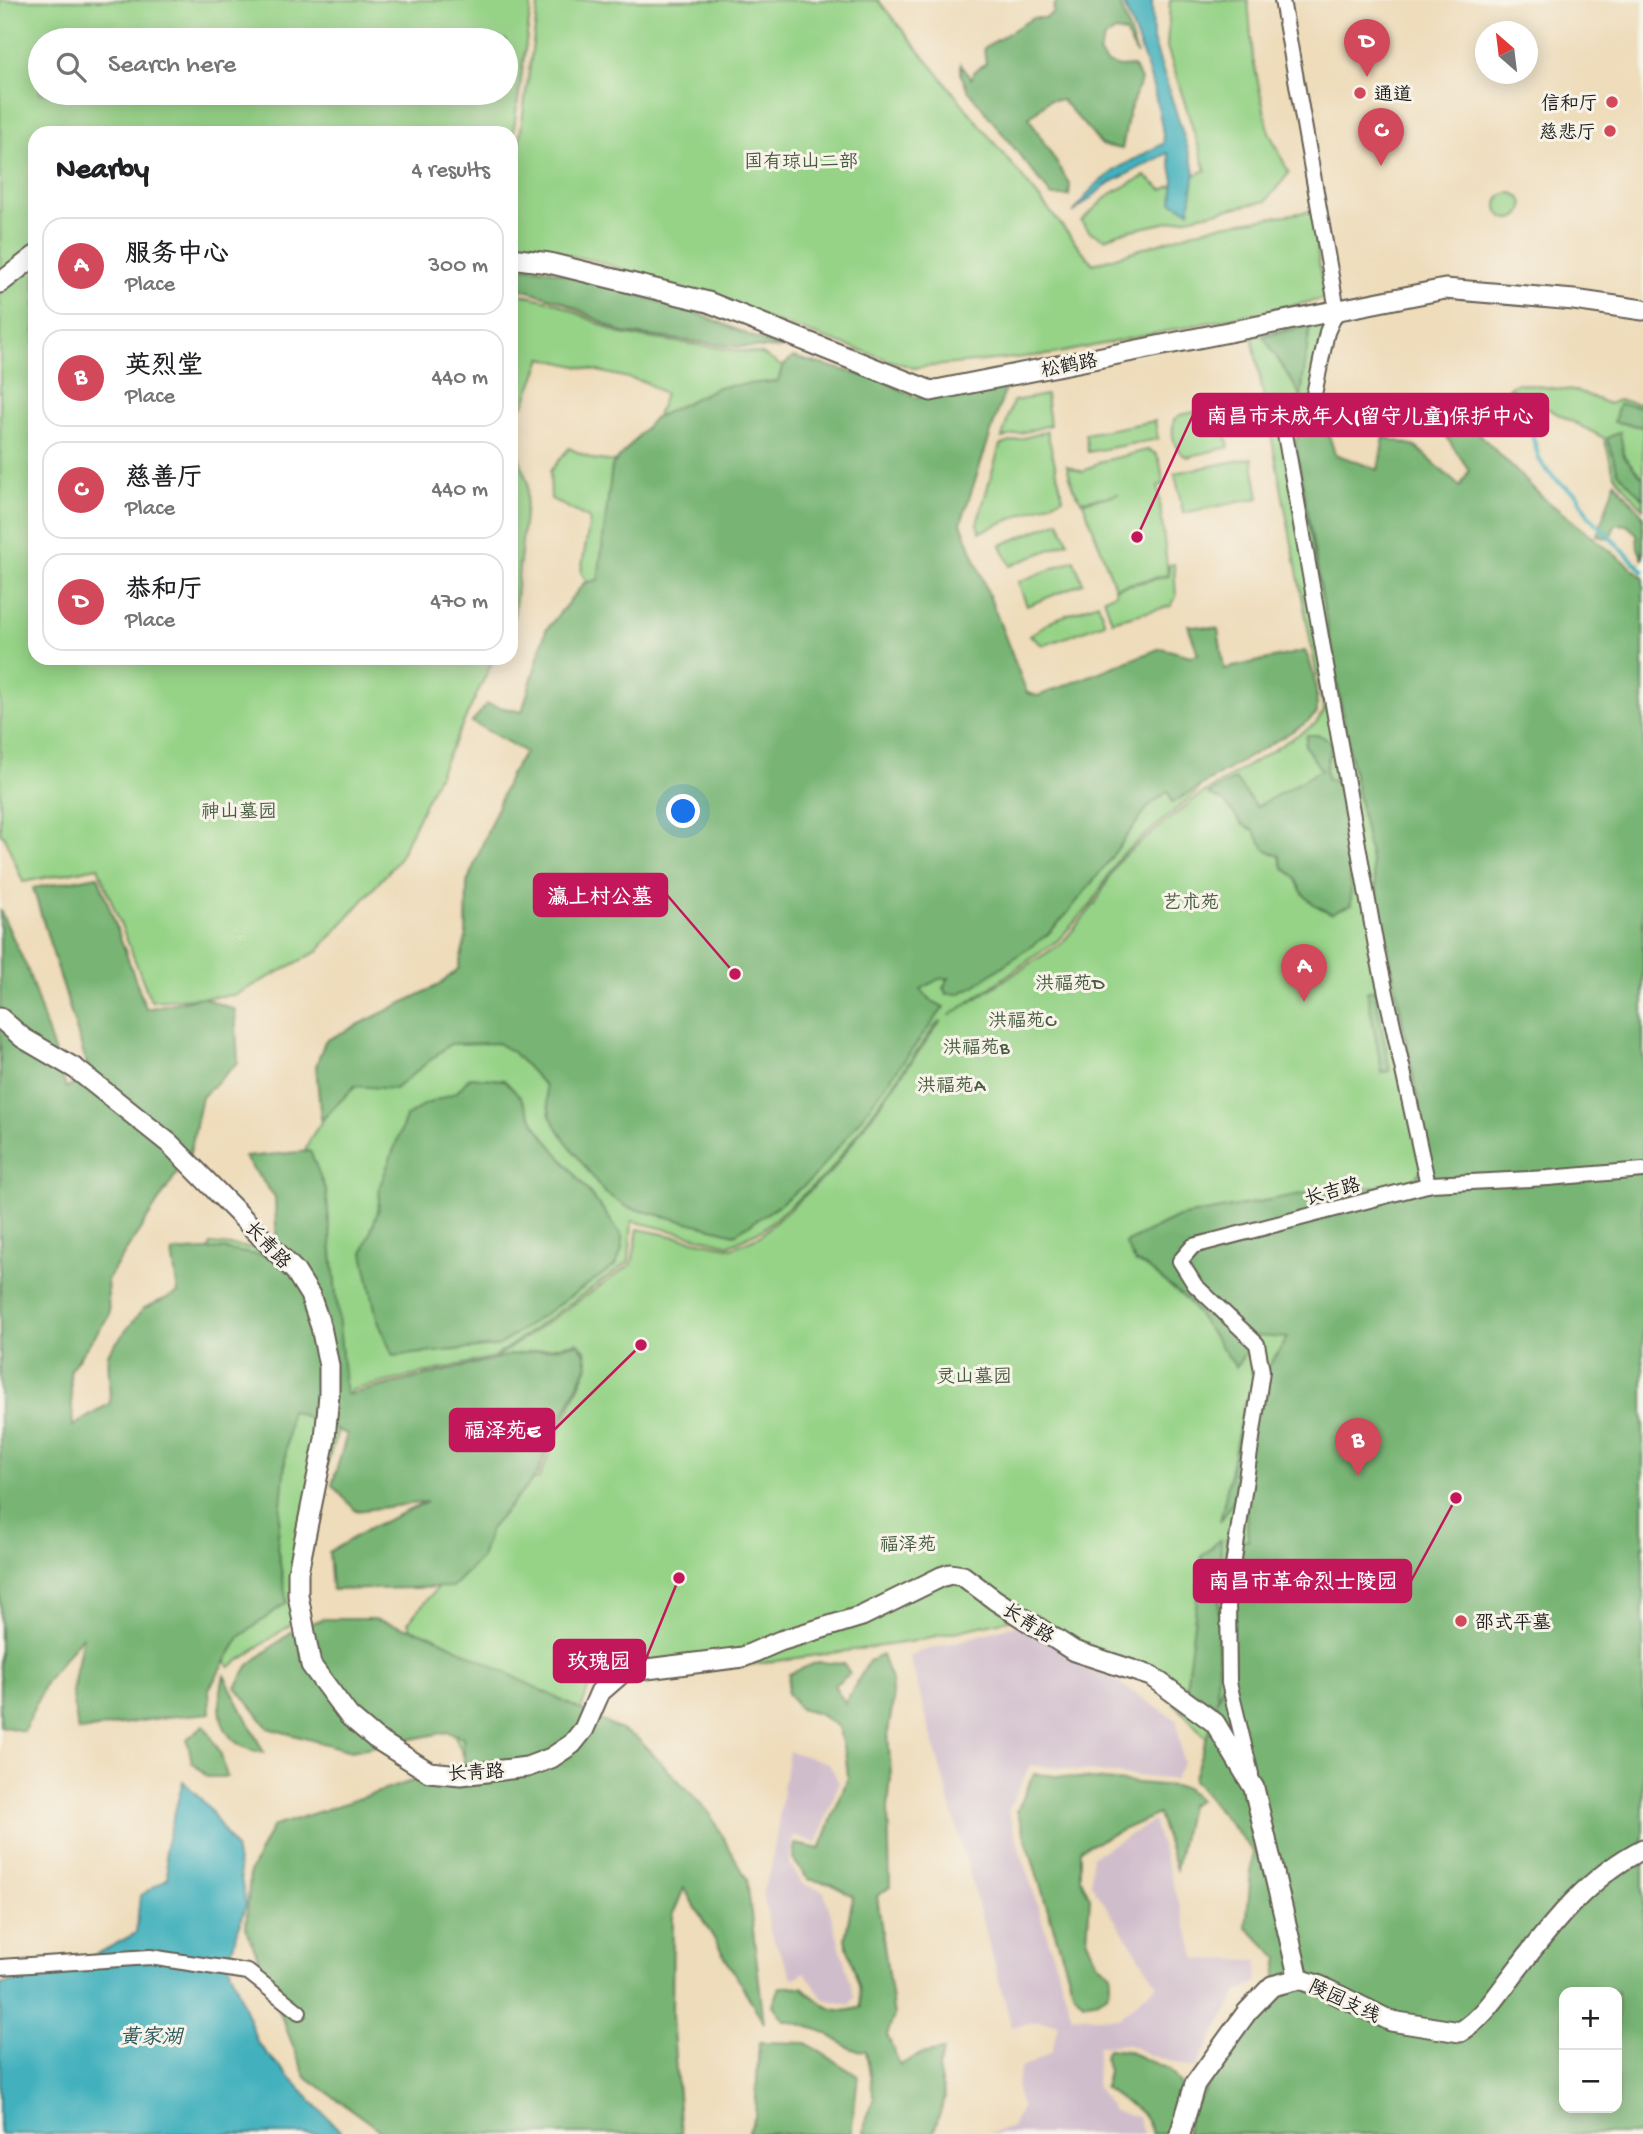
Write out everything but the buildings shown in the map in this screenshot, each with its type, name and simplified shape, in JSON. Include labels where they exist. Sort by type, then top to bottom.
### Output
[{"type":"street","points":[[1282,0],[1337,310],[1327,332],[1313,399],[1285,434],[1377,952],[1428,1185]]},
{"type":"street","name":"松鹤路","points":[[518,259],[549,263],[708,302],[931,391],[1445,289],[1574,300],[1643,310]]},
{"type":"street","points":[[0,283],[28,261]]},
{"type":"street","name":"长青路","points":[[0,1018],[23,1038],[76,1069],[170,1144],[285,1261],[310,1295],[321,1327],[329,1366],[330,1394],[325,1439],[298,1572],[298,1595],[305,1636],[311,1665],[349,1716],[403,1757],[429,1772],[461,1775],[527,1767],[551,1758],[572,1744],[584,1729],[600,1692],[623,1672],[743,1657],[780,1641],[862,1616],[950,1574],[962,1576],[1074,1651],[1151,1676],[1215,1723],[1254,1788]]},
{"type":"street","name":"长吉路","points":[[1254,1788],[1229,1683],[1227,1600],[1262,1371],[1257,1344],[1195,1285],[1180,1261],[1193,1246],[1428,1185],[1643,1170]]},
{"type":"street","points":[[1254,1788],[1299,1979]]},
{"type":"street","name":"陵园支线","points":[[1180,2134],[1195,2084],[1247,2012],[1272,1986],[1299,1979],[1320,1986],[1391,2021],[1460,2032],[1476,2022],[1542,1936],[1583,1891],[1624,1858],[1643,1849]]},
{"type":"street","points":[[0,1967],[150,1957],[248,1972],[299,2012]]},
{"type":"shaded area","points":[[1023,1623],[1177,1720],[1183,1763],[1174,1780],[1030,1765],[1008,1811],[1072,2016],[1119,2018],[1157,1984],[1091,1883],[1092,1857],[1153,1821],[1197,1959],[1258,1960],[1257,1982],[1238,1992],[1195,2069],[1149,2055],[1127,2044],[1098,2046],[1096,2085],[1113,2111],[1138,2117],[1143,2134],[988,2134],[1012,2127],[1022,2106],[1016,2086],[1020,2069],[1052,2052],[1058,2024],[1038,2021],[1012,2027],[909,1655]]},
{"type":"shaded area","points":[[789,1751],[829,1763],[839,1783],[817,1843],[794,1835],[789,1862],[802,1884],[824,1891],[855,1998],[850,2005],[823,1999],[805,1972],[793,1979],[769,1930],[762,1893],[771,1869]]},
{"type":"green space","points":[[0,0],[532,0],[518,99],[518,28],[28,28],[28,105],[517,105],[514,126],[28,126],[28,254],[0,273]]},
{"type":"green space","name":"国有琼山二部","points":[[539,0],[878,0],[1093,264],[1210,227],[1312,211],[1324,299],[1054,354],[913,368],[594,260],[518,246],[518,150]]},
{"type":"green space","points":[[1061,0],[1119,0],[1137,55],[1125,33],[1115,31],[1104,39],[1099,53],[1106,63],[1120,67],[1133,66],[1141,79],[1129,112],[1122,149],[1102,145],[1062,100],[1049,100],[1029,118],[1070,185],[1069,196],[1052,196],[968,90],[961,75],[961,64],[971,79],[974,72],[986,63],[984,48],[1033,18],[1045,18],[1053,13],[1054,5]]},
{"type":"green space","points":[[1170,0],[1248,0],[1253,59],[1269,132],[1289,173],[1266,201],[1118,233],[1105,239],[1090,232],[1081,221],[1110,194],[1145,176],[1163,190],[1206,170],[1167,47]]},
{"type":"green space","points":[[1510,193],[1519,197],[1523,206],[1519,215],[1510,219],[1501,215],[1497,206],[1501,197]]},
{"type":"green space","points":[[518,266],[546,269],[693,311],[781,349],[730,346],[623,333],[561,301],[518,288]]},
{"type":"green space","name":"神山墓园","points":[[28,267],[28,665],[491,665],[397,862],[317,952],[235,995],[151,1001],[98,867],[23,882],[4,836],[0,833],[0,292]]},
{"type":"green space","points":[[518,294],[557,303],[620,334],[762,354],[786,369],[958,525],[1023,691],[1059,705],[1243,675],[1198,791],[1119,857],[1091,905],[1058,940],[949,1016],[1062,943],[1095,904],[1119,860],[1194,799],[1315,724],[1324,711],[1252,336],[1338,316],[1343,320],[1332,326],[1317,399],[1291,434],[1434,1190],[1294,1308],[1225,1759],[1152,1678],[1017,1618],[909,1642],[588,1688],[573,1737],[468,1767],[408,1622],[530,1479],[538,1480],[588,1366],[585,1350],[578,1342],[494,1359],[632,1264],[638,1229],[732,1248],[760,1236],[832,1171],[941,1021],[829,1172],[762,1230],[730,1245],[632,1221],[629,1262],[494,1357],[351,1390],[328,1461],[297,1620],[230,1667],[212,1642],[179,1333],[211,1244],[288,1251],[284,1204],[310,1139],[350,1078],[455,984],[609,620],[581,572],[590,519],[551,499],[550,471],[569,448],[592,459],[623,463],[654,424],[665,394],[645,382],[542,358],[524,405],[518,407]]},
{"type":"green space","points":[[1310,326],[1301,396],[1263,336]]},
{"type":"green space","points":[[793,357],[882,380],[915,397],[1007,384],[961,523],[1027,693],[1038,696],[1161,648],[1191,656],[1198,654],[1188,625],[1218,629],[1224,669],[1305,651],[1311,665],[1317,713],[1306,723],[1172,803],[1168,791],[1148,807],[1105,866],[1047,935],[973,987],[958,994],[947,994],[943,988],[949,978],[939,979],[921,989],[930,1000],[944,1007],[846,1138],[811,1180],[735,1234],[627,1207],[604,1192],[550,1116],[545,1086],[513,1052],[497,1043],[450,1044],[395,1089],[355,1086],[321,1121],[316,1066],[325,1041],[439,985],[458,969],[466,938],[467,883],[510,775],[525,752],[472,722],[487,704],[522,712],[546,630],[584,583],[598,580],[612,466],[654,418],[718,387],[778,381],[782,367]]},
{"type":"green space","points":[[1517,383],[1580,392],[1609,404],[1618,400],[1643,404],[1643,509],[1614,474],[1604,438],[1508,388]]},
{"type":"green space","points":[[1046,395],[1050,425],[1002,438],[1013,401]]},
{"type":"green space","points":[[1319,404],[1335,454],[1378,470],[1384,437],[1415,446],[1460,487],[1469,470],[1437,423],[1460,415],[1541,496],[1643,577],[1643,2134],[1186,2134],[1188,2119],[1242,2023],[1275,1981],[1279,1958],[1246,1927],[1253,1851],[1193,1780],[1217,1705],[1186,1689],[1202,1556],[1221,1539],[1217,1701],[1226,1674],[1226,1539],[1248,1540],[1246,1508],[1234,1500],[1220,1522],[1244,1405],[1287,1338],[1256,1336],[1236,1367],[1187,1300],[1145,1266],[1136,1263],[1125,1243],[1178,1217],[1301,1194],[1409,1184],[1430,1161],[1345,728],[1295,441]]},
{"type":"green space","points":[[1619,404],[1643,407],[1643,427],[1614,422]]},
{"type":"green space","points":[[1220,407],[1229,447],[1187,457],[1182,454],[1174,441],[1174,419],[1180,415]]},
{"type":"green space","points":[[1155,421],[1158,439],[1088,452],[1085,434]]},
{"type":"green space","points":[[1047,431],[1063,498],[980,532],[977,524],[1000,445]]},
{"type":"green space","points":[[1620,432],[1624,456],[1643,478],[1643,499],[1618,472],[1607,438]]},
{"type":"green space","points":[[1147,450],[1156,454],[1161,469],[1163,485],[1158,486],[1168,575],[1115,587],[1083,502],[1119,494],[1081,501],[1073,487],[1067,466],[1083,472],[1099,462]]},
{"type":"green space","points":[[518,453],[528,484],[518,578]]},
{"type":"green space","points":[[1252,458],[1259,498],[1183,513],[1175,473]]},
{"type":"green space","points":[[1615,482],[1643,515],[1643,560],[1638,548],[1637,534],[1627,525],[1616,524],[1609,539],[1597,535]]},
{"type":"green space","points":[[1059,521],[1068,542],[1010,566],[1001,545]]},
{"type":"green space","points":[[1074,560],[1083,583],[1027,606],[1018,582]]},
{"type":"green space","points":[[1174,564],[1176,597],[1171,606],[1112,621],[1104,598],[1116,593],[1115,588],[1169,576],[1169,565]]},
{"type":"green space","points":[[1098,603],[1105,623],[1045,645],[1030,635],[1053,620]]},
{"type":"green space","points":[[1307,735],[1319,735],[1332,742],[1326,769],[1327,778],[1340,784],[1350,846],[1351,905],[1331,913],[1308,900],[1295,878],[1284,868],[1280,856],[1266,850],[1253,830],[1243,825],[1224,802],[1208,794],[1235,779],[1256,807],[1321,770],[1305,746]]},
{"type":"green space","points":[[98,876],[146,1009],[202,997],[235,1010],[238,1062],[202,1097],[190,1153],[107,1280],[109,1316],[70,1370],[73,1426],[110,1403],[108,1353],[144,1308],[178,1293],[172,1252],[222,1249],[277,1258],[275,1197],[244,1157],[310,1151],[326,1191],[346,1395],[511,1355],[577,1344],[584,1351],[587,1366],[537,1475],[490,1529],[481,1558],[452,1587],[332,1590],[329,1552],[372,1527],[427,1502],[356,1511],[332,1485],[347,1434],[290,1410],[277,1547],[287,1602],[240,1637],[209,1689],[210,1713],[78,1731],[72,1692],[83,1635],[46,1681],[24,1731],[0,1726],[0,910],[27,968],[66,1088],[91,1078],[33,888]]},
{"type":"green space","points":[[1375,990],[1390,1071],[1382,1073],[1367,991]]},
{"type":"green space","points":[[470,1077],[504,1080],[520,1096],[539,1130],[622,1237],[622,1249],[616,1265],[498,1346],[393,1356],[377,1319],[363,1253],[378,1211],[380,1186],[406,1117],[424,1105],[457,1092]]},
{"type":"green space","points":[[323,1619],[374,1619],[431,1635],[637,1738],[708,1811],[747,1879],[764,2023],[684,1888],[673,1914],[672,2017],[681,2134],[385,2134],[305,2076],[246,1927],[250,1872],[272,1827],[464,1764],[463,1737],[447,1732],[351,1751],[268,1728],[236,1687],[249,1665],[295,1629]]},
{"type":"green space","points":[[882,1655],[891,1680],[893,1702],[888,1732],[891,1776],[888,1808],[890,1887],[877,1896],[894,2016],[887,2035],[900,2065],[921,2054],[943,2050],[938,2070],[945,2098],[933,2134],[864,2134],[866,2117],[874,2100],[866,2051],[849,2048],[818,2030],[784,2020],[773,2005],[780,1987],[802,1987],[835,2010],[861,2007],[859,1986],[845,1939],[853,1896],[831,1884],[808,1879],[793,1859],[795,1844],[820,1849],[848,1777],[846,1758],[838,1727],[819,1714],[800,1709],[787,1694],[789,1674],[818,1662],[844,1664],[850,1674],[834,1685],[845,1703],[869,1661]]},
{"type":"green space","points":[[224,1675],[264,1753],[238,1743],[224,1726],[220,1702]]},
{"type":"green space","points":[[204,1725],[220,1752],[227,1777],[207,1777],[192,1762],[187,1739]]},
{"type":"green space","points":[[1034,1774],[1184,1787],[1199,1800],[1189,1805],[1176,1869],[1158,1814],[1080,1849],[1080,1877],[1090,1898],[1087,1941],[1098,1963],[1111,1974],[1108,1994],[1098,2000],[1083,2003],[1074,1993],[1017,1811]]},
{"type":"green space","points":[[759,2042],[806,2043],[858,2076],[851,2134],[748,2134],[755,2117]]},
{"type":"green space","points":[[1108,2049],[1126,2051],[1169,2069],[1184,2090],[1170,2134],[1152,2134],[1144,2116],[1138,2110],[1104,2087],[1108,2072],[1104,2057]]},
{"type":"water","points":[[1122,0],[1152,0],[1153,40],[1195,171],[1189,211],[1172,202],[1174,180],[1168,153],[1106,185],[1073,213],[1095,185],[1118,168],[1164,143],[1153,88]]},
{"type":"water","name":"黄家湖","points":[[183,1781],[208,1807],[235,1848],[246,1904],[228,1963],[258,2044],[343,2134],[0,2134],[0,1985],[69,1969],[136,1933],[140,1896],[168,1878],[165,1850]]},
{"type":"waterway","points":[[1480,399],[1508,419],[1523,423],[1531,430],[1539,459],[1547,471],[1577,494],[1588,515],[1643,571]]},
{"type":"place","name":"恭和厅","points":[[1367,77]]},
{"type":"place","name":"通道","points":[[1360,93]]},
{"type":"place","name":"信和厅","points":[[1612,102]]},
{"type":"place","name":"慈悲厅","points":[[1610,131]]},
{"type":"place","name":"慈善厅","points":[[1381,166]]},
{"type":"place","name":"南昌市未成年人(留守儿童)保护中心","points":[[1137,537]]},
{"type":"place","name":"瀛上村公墓","points":[[735,974]]},
{"type":"place","name":"服务中心","points":[[1304,1002]]},
{"type":"place","name":"福泽苑E","points":[[641,1345]]},
{"type":"place","name":"英烈堂","points":[[1358,1476]]},
{"type":"place","name":"南昌市革命烈士陵园","points":[[1456,1498]]},
{"type":"place","name":"玫瑰园","points":[[679,1578]]},
{"type":"place","name":"邵式平墓","points":[[1461,1621]]},
{"type":"park label","name":"艺术苑","points":[[1191,901]]},
{"type":"park label","name":"洪福苑D","points":[[1070,982]]},
{"type":"park label","name":"洪福苑C","points":[[1022,1019]]},
{"type":"park label","name":"洪福苑B","points":[[976,1046]]},
{"type":"park label","name":"洪福苑A","points":[[951,1084]]},
{"type":"park label","name":"灵山墓园","points":[[974,1375]]},
{"type":"park label","name":"福泽苑","points":[[908,1543]]}]
